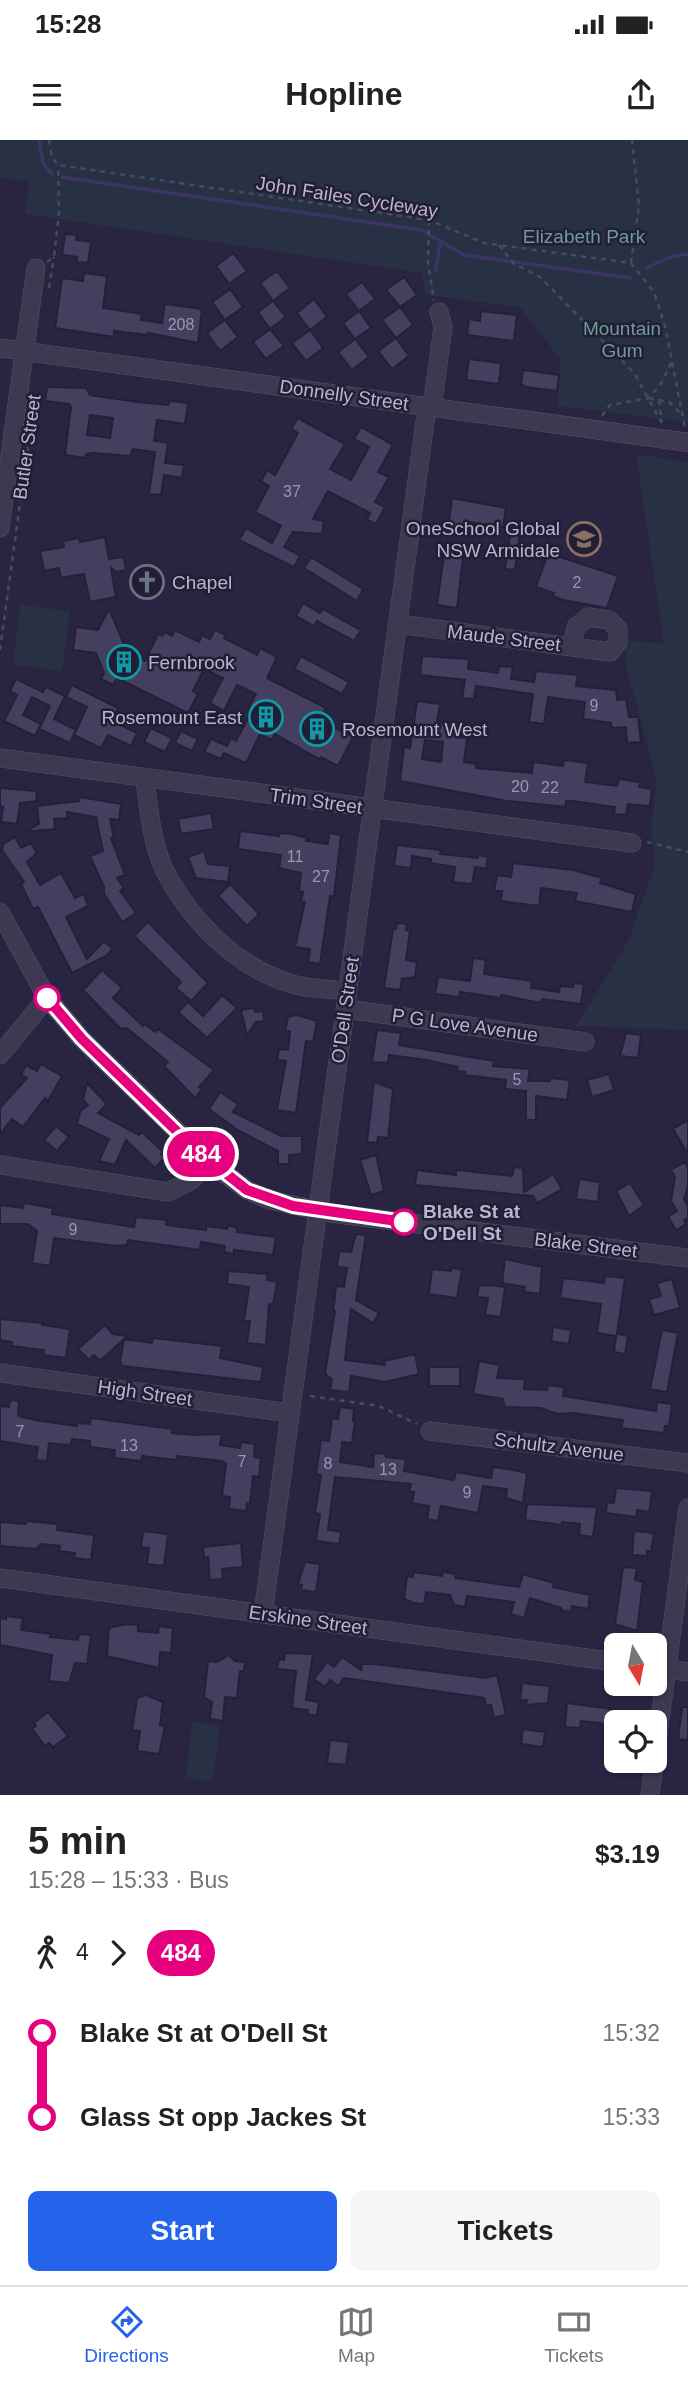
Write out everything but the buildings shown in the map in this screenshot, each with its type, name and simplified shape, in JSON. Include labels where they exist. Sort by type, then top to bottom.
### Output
[{"type":"street","name":"Butler Street","points":[[0,528],[36,268]]},
{"type":"street","name":"O'Dell Street","points":[[263,1614],[398,624],[443,327],[436,306]]},
{"type":"street","name":"Donnelly Street","points":[[0,348],[686,440]]},
{"type":"street","name":"Maude Street","points":[[398,624],[572,647],[610,652],[618,642],[618,629],[609,620],[588,617],[576,627],[572,647]]},
{"type":"street","name":"Trim Street","points":[[0,758],[632,843]]},
{"type":"street","name":"P G Love Avenue","points":[[145,779],[153,835],[164,869],[196,918],[224,946],[257,971],[347,1000],[585,1042]]},
{"type":"street","name":"Blake Street","points":[[0,912],[47,998],[82,1039],[209,1162],[247,1190],[270,1200],[318,1211],[688,1258]]},
{"type":"street","points":[[0,1055],[47,998]]},
{"type":"street","points":[[0,1165],[168,1192],[190,1181],[209,1162]]},
{"type":"street","name":"High Street","points":[[0,1373],[290,1413]]},
{"type":"street","name":"Schultz Avenue","points":[[423,1427],[688,1463]]},
{"type":"street","points":[[666,1633],[688,1508]]},
{"type":"street","name":"Erskine Street","points":[[0,1578],[604,1660]]},
{"type":"street","points":[[667,1669],[688,1672]]},
{"type":"street","points":[[650,1795],[658,1696]]},
{"type":"path","points":[[36,268],[54,257],[59,213],[58,165],[52,157],[49,140]]},
{"type":"path","points":[[632,140],[639,205],[631,262],[654,292],[672,361],[686,440]]},
{"type":"path","name":"John Failes Cycleway","points":[[58,165],[429,220],[484,243],[631,262]]},
{"type":"path","points":[[429,220],[428,244],[436,306]]},
{"type":"path","points":[[499,244],[513,263],[540,277],[634,373],[662,423]]},
{"type":"path","points":[[649,398],[662,382],[672,361]]},
{"type":"path","points":[[601,419],[610,405],[649,398],[669,402],[684,417]]},
{"type":"path","points":[[659,400],[663,429]]},
{"type":"path","name":"Butler Street","points":[[0,650],[28,440]]},
{"type":"path","points":[[651,842],[688,852]]},
{"type":"path","points":[[310,1396],[379,1406],[423,1427]]},
{"type":"green space","name":"Elizabeth Park","points":[[0,140],[688,140],[688,422],[557,406],[560,359],[520,307],[425,295],[422,273],[25,214],[29,182],[0,178]]},
{"type":"green space","points":[[636,454],[688,462],[688,1030],[576,1026],[629,940],[655,865],[651,827],[657,781],[627,670],[625,640],[664,644]]},
{"type":"green space","points":[[20,605],[70,611],[62,671],[13,665]]},
{"type":"green space","points":[[192,1722],[220,1726],[213,1781],[186,1778]]},
{"type":"waterway","points":[[39,140],[43,163],[52,174]]},
{"type":"waterway","points":[[62,177],[421,230],[464,255],[630,278]]},
{"type":"waterway","points":[[436,270],[440,242]]},
{"type":"waterway","points":[[647,268],[670,257],[688,254]]},
{"type":"bus line","name":"484","points":[[47,998],[82,1039],[195,1149],[247,1190],[293,1206],[404,1222]]},
{"type":"place","name":"OneSchool Global NSW Armidale","points":[[584,539]]},
{"type":"place","name":"Chapel","points":[[147,582]]},
{"type":"place","name":"Fernbrook","points":[[124,662]]},
{"type":"place","name":"Rosemount East","points":[[266,717]]},
{"type":"place","name":"Rosemount West","points":[[317,729]]},
{"type":"place","name":"Blake St at O'Dell St","points":[[404,1222]]},
{"type":"park label","name":"Mountain Gum","points":[[622,339]]}]
